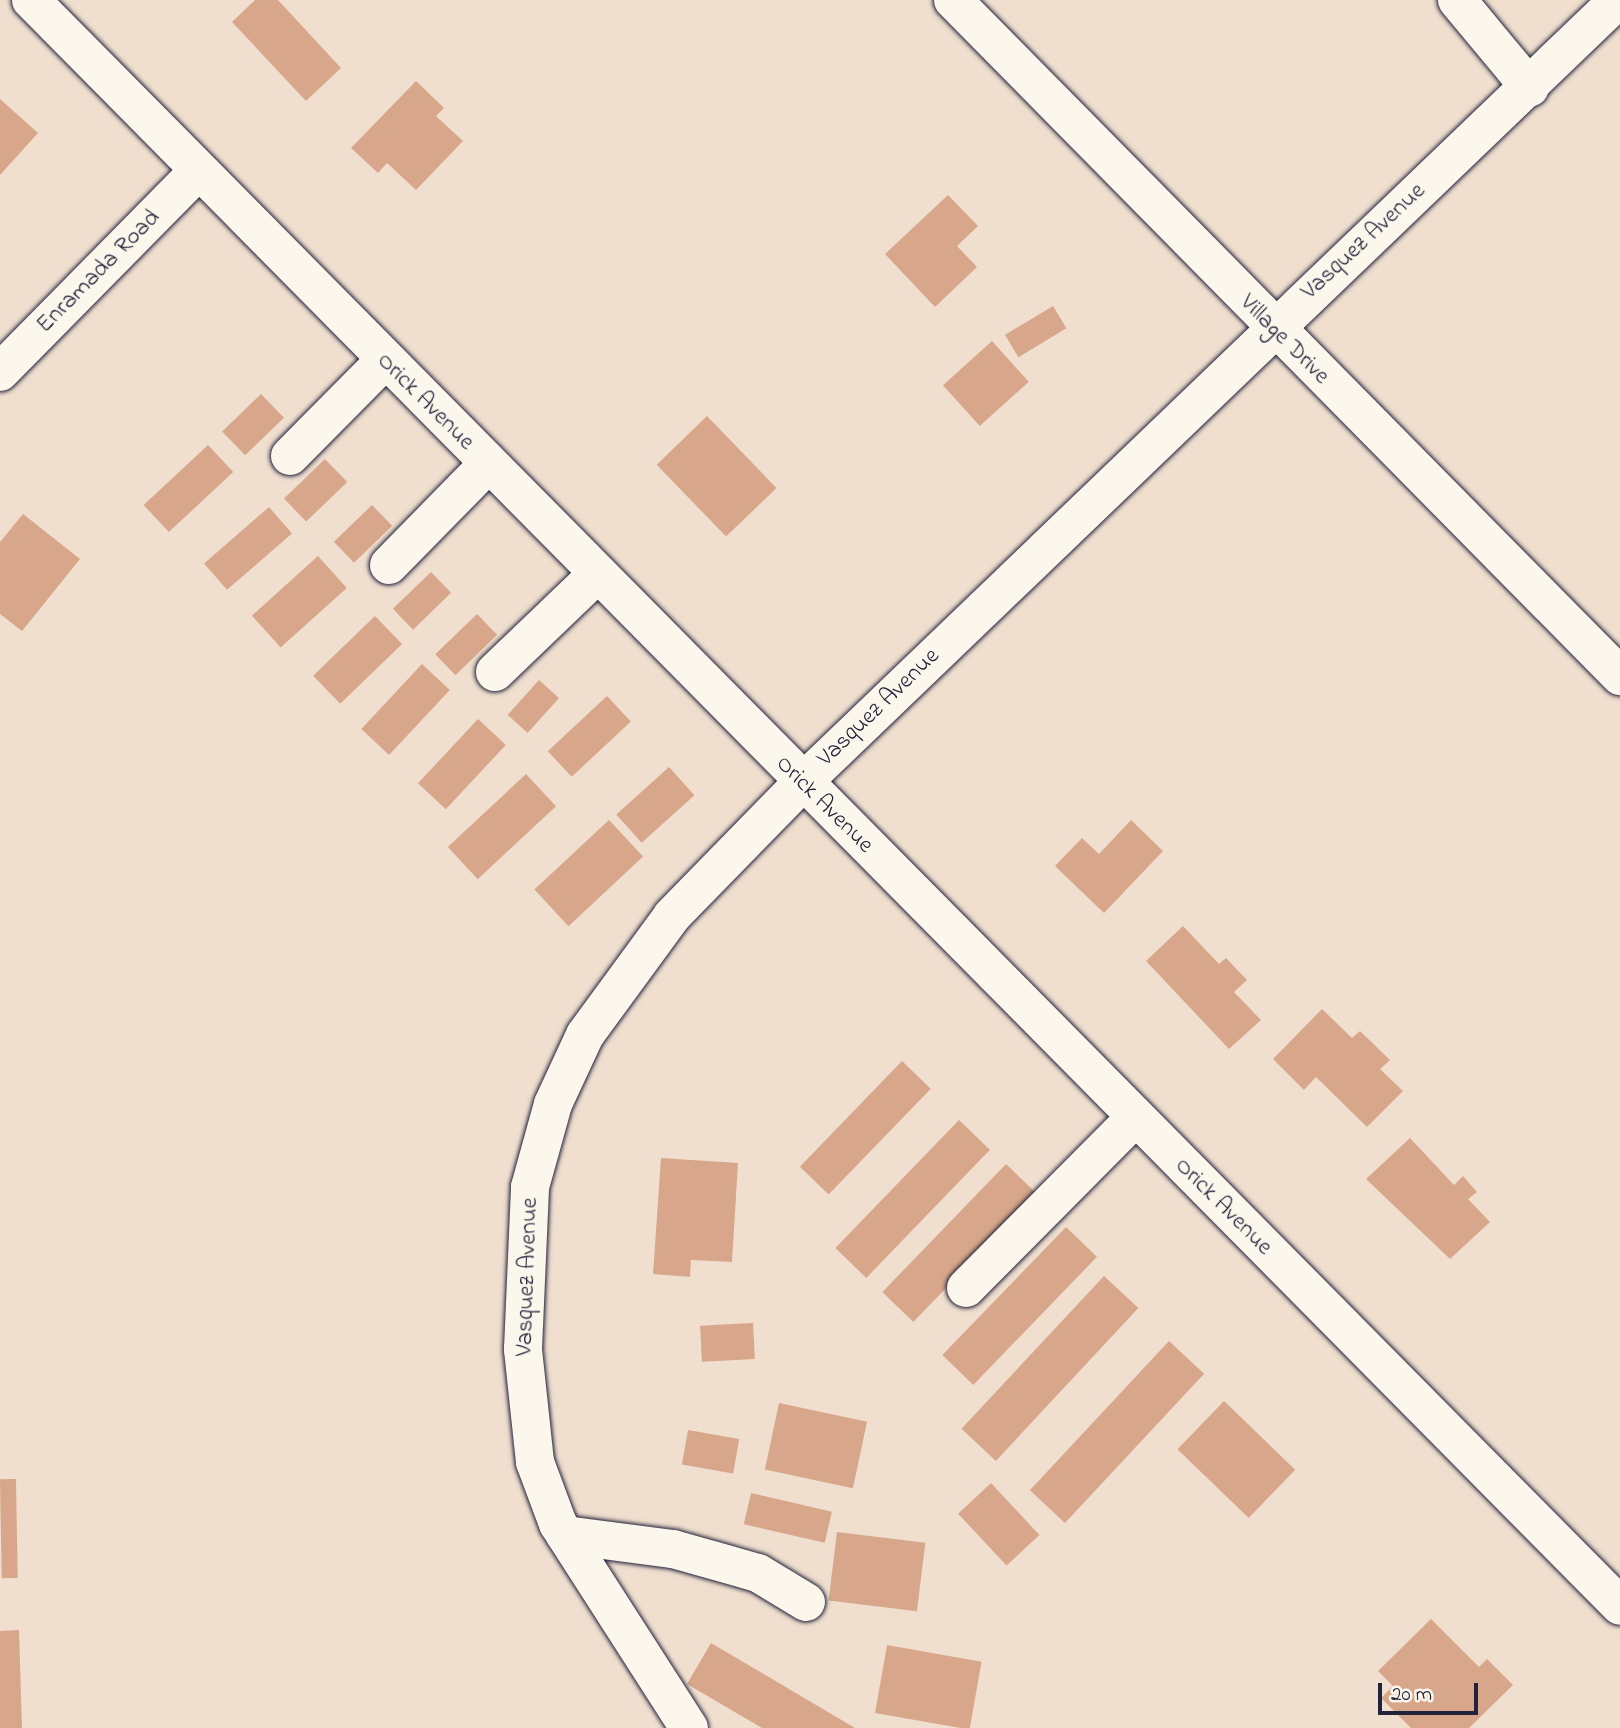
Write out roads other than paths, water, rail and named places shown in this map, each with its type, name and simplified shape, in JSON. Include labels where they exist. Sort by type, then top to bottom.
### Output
[{"type":"street","name":"Orick Avenue","points":[[31,0],[197,172],[1620,1606]]},
{"type":"street","name":"Village Drive","points":[[953,0],[1271,328],[1620,676]]},
{"type":"street","points":[[1457,0],[1530,88]]},
{"type":"street","name":"Vasquez Avenue","points":[[689,1728],[565,1535],[534,1462],[523,1349],[530,1187],[553,1104],[585,1035],[632,966],[672,916],[802,783],[1271,328],[1530,88],[1618,0]]},
{"type":"street","name":"Enramada Road","points":[[0,372],[197,172]]},
{"type":"street","points":[[290,456],[384,361]]},
{"type":"street","points":[[388,565],[487,465]]},
{"type":"street","points":[[495,672],[596,575]]},
{"type":"street","points":[[965,1288],[1135,1118]]},
{"type":"street","points":[[565,1535],[673,1549],[758,1573],[806,1602]]}]
